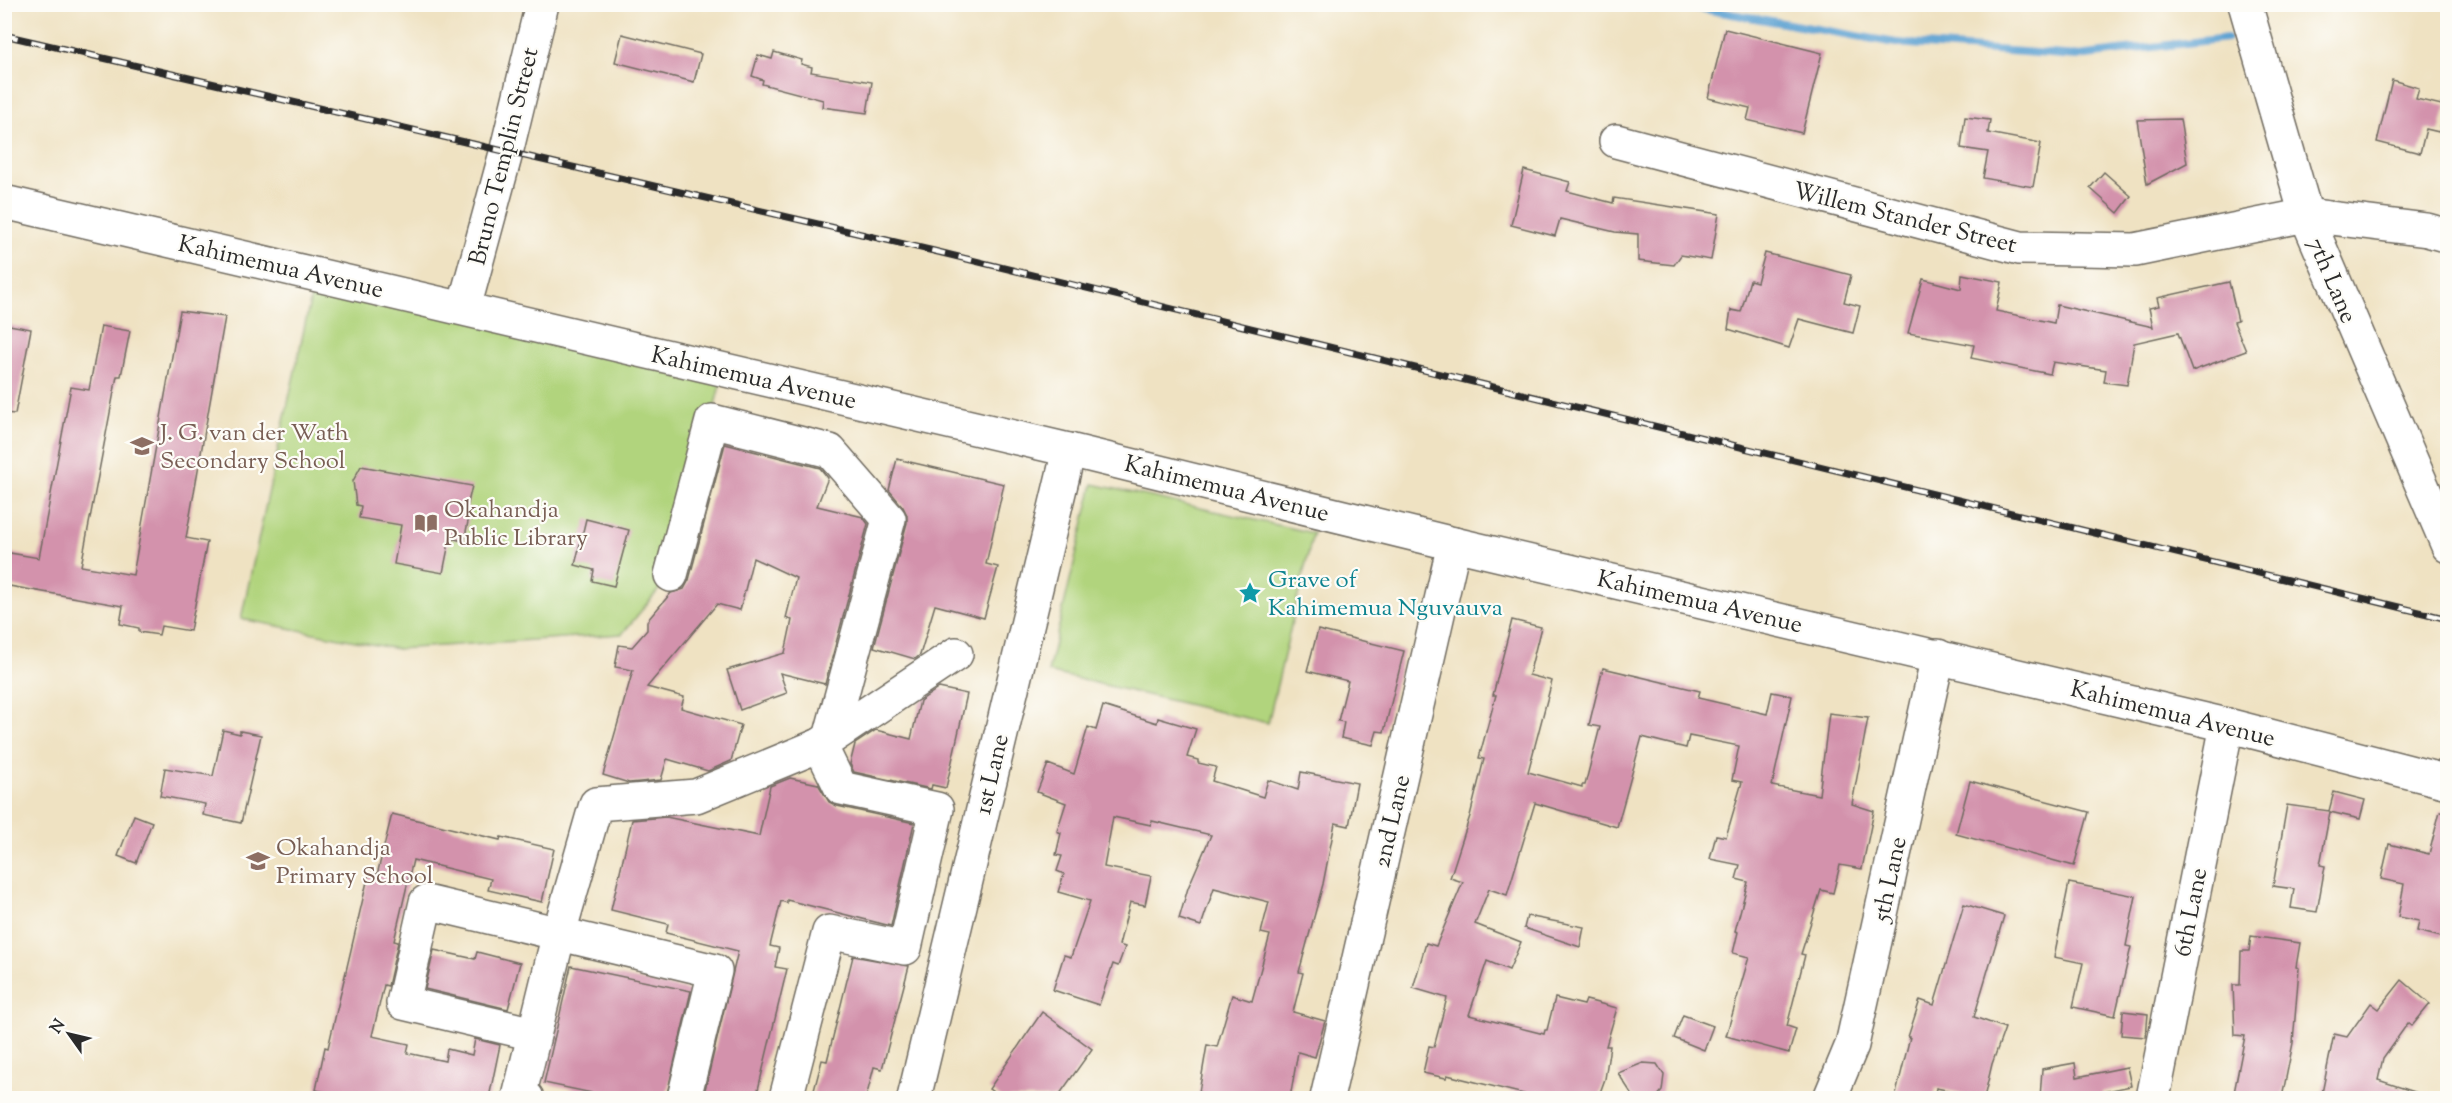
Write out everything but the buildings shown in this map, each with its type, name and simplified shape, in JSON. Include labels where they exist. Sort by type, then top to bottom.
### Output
[{"type":"street","name":"Bruno Templin Street","points":[[464,308],[506,153],[542,4]]},
{"type":"street","name":"7th Lane","points":[[2245,4],[2306,215],[2448,546]]},
{"type":"street","name":"Willem Stander Street","points":[[1616,141],[2020,248],[2135,250],[2306,215],[2427,230],[2448,236]]},
{"type":"street","name":"Kahimemua Avenue","points":[[4,202],[1069,450],[1454,544],[1938,656],[2227,725],[2448,782]]},
{"type":"street","points":[[671,574],[712,421],[830,451],[889,519],[825,742],[841,788],[937,809],[905,948],[829,932],[786,1098]]},
{"type":"street","name":"1st Lane","points":[[914,1098],[1069,450]]},
{"type":"street","name":"2nd Lane","points":[[1327,1098],[1454,544]]},
{"type":"street","points":[[527,1098],[519,1097],[559,933],[596,804],[696,796],[825,742],[956,654]]},
{"type":"street","name":"5th Lane","points":[[1830,1098],[1852,1045],[1938,656]]},
{"type":"street","name":"6th Lane","points":[[2153,1098],[2227,725]]},
{"type":"street","points":[[534,1034],[403,1003],[426,902],[715,971],[684,1098]]},
{"type":"green space","points":[[316,274],[724,370],[671,575],[622,634],[397,649],[241,619]]},
{"type":"green space","points":[[1093,484],[1313,533],[1268,723],[1048,672]]},
{"type":"waterway","points":[[1675,4],[1896,43],[2078,56],[2227,38]]},
{"type":"railway","points":[[4,35],[934,251],[2448,619]]},
{"type":"place","name":"J. G. van der Wath Secondary School","points":[[142,446]]},
{"type":"place","name":"Okahandja Public Library","points":[[426,523]]},
{"type":"place","name":"Grave of Kahimemua Nguvauva","points":[[1250,593]]},
{"type":"place","name":"Okahandja Primary School","points":[[258,861]]}]
